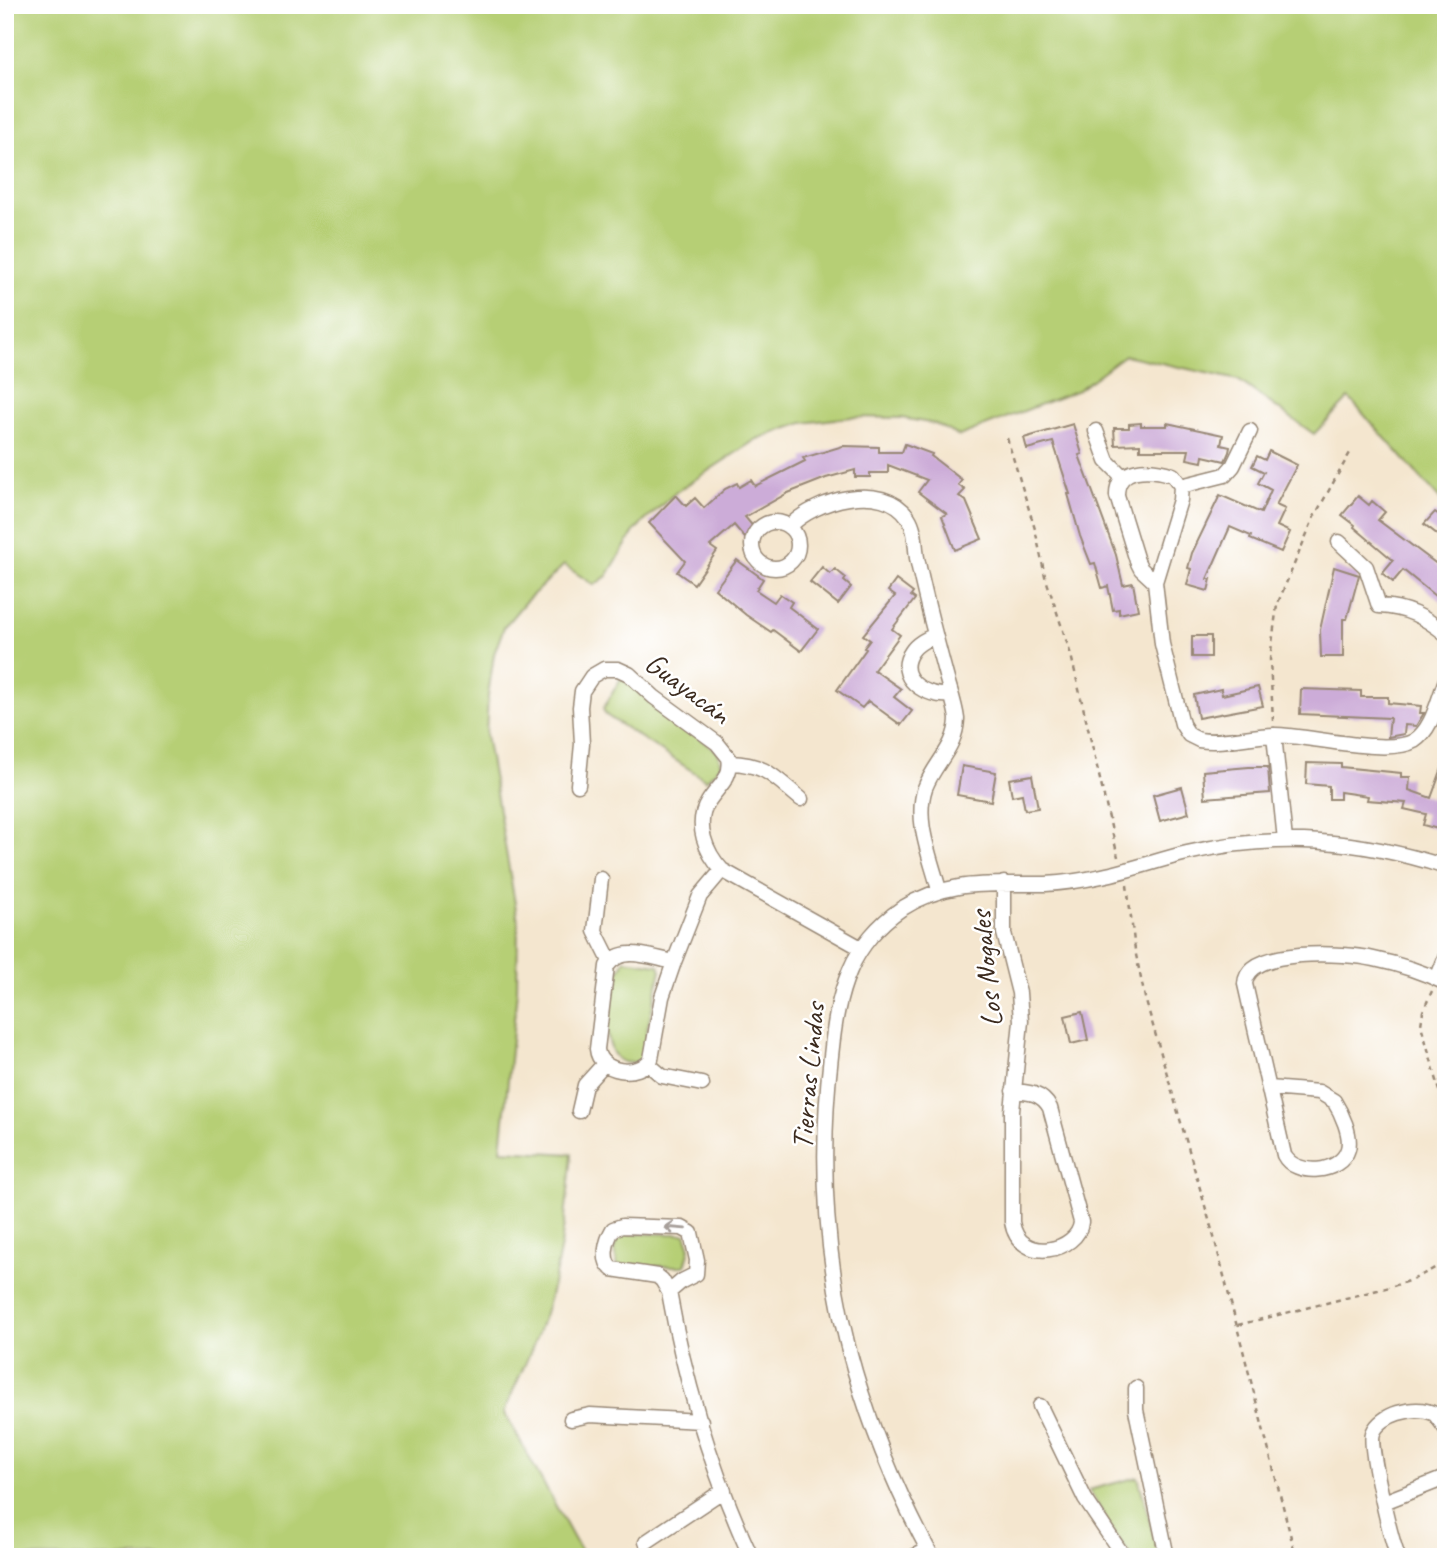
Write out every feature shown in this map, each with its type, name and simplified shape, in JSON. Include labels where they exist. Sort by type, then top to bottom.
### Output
[{"type":"street","points":[[1096,431],[1107,461],[1123,477]]},
{"type":"street","points":[[1181,486],[1225,475],[1233,466],[1250,431]]},
{"type":"street","points":[[1155,582],[1141,569],[1137,561],[1117,496],[1117,488],[1123,477],[1136,470],[1167,473],[1177,478],[1181,486],[1180,500],[1155,582],[1165,659],[1185,730],[1194,738],[1205,741],[1273,735],[1366,745],[1407,744],[1425,731],[1446,680]]},
{"type":"street","points":[[789,527],[812,508],[846,499],[876,498],[899,508],[908,517],[913,528],[919,568],[957,719],[955,734],[948,751],[929,781],[921,811],[939,890]]},
{"type":"street","points":[[1339,542],[1366,567],[1379,606],[1391,606],[1416,613],[1446,634]]},
{"type":"street","points":[[935,635],[912,650],[907,671],[910,679],[921,690],[935,695],[950,695]]},
{"type":"street","name":"Guayacán","points":[[578,785],[583,734],[580,699],[587,681],[604,669],[618,669],[629,674],[727,753],[729,775],[708,801],[703,817],[703,836],[722,870]]},
{"type":"street","points":[[1273,735],[1285,840]]},
{"type":"street","name":"Guayacán","points":[[730,763],[752,764],[763,768],[801,799]]},
{"type":"street","name":"Tierras Lindas","points":[[930,1553],[888,1467],[863,1401],[845,1333],[832,1257],[826,1159],[829,1075],[839,1004],[849,971],[861,948],[894,914],[939,890],[964,885],[1050,884],[1080,880],[1222,846],[1285,840],[1377,848],[1446,867]]},
{"type":"street","points":[[674,962],[626,954],[610,961],[605,971],[597,1049],[604,1064],[617,1069],[640,1069],[648,1064],[654,1049],[662,997],[674,962],[700,896],[722,870],[861,948]]},
{"type":"street","points":[[601,879],[595,931],[610,961]]},
{"type":"street","name":"Los Nogales","points":[[1004,883],[1004,933],[1021,1007],[1021,1033],[1013,1091],[1013,1229],[1016,1237],[1026,1246],[1044,1250],[1073,1240],[1080,1232],[1081,1222],[1050,1108],[1042,1097],[1029,1092],[1013,1091]]},
{"type":"street","points":[[1269,1088],[1319,1093],[1330,1097],[1337,1106],[1349,1140],[1345,1156],[1334,1164],[1315,1169],[1299,1169],[1290,1164],[1284,1154],[1245,984],[1247,973],[1255,965],[1280,958],[1349,955],[1391,963],[1441,981],[1446,956]]},
{"type":"street","points":[[579,1111],[585,1085],[604,1064]]},
{"type":"street","points":[[648,1064],[662,1076],[702,1084]]},
{"type":"street","points":[[669,1292],[678,1283],[696,1274],[698,1267],[691,1233],[682,1228],[622,1226],[613,1229],[606,1256],[609,1267],[653,1274],[662,1280],[669,1292],[682,1358],[701,1421],[724,1490],[751,1557]]},
{"type":"street","points":[[1136,1388],[1136,1410],[1167,1557]]},
{"type":"street","points":[[1040,1406],[1085,1499],[1124,1557]]},
{"type":"street","points":[[1398,1557],[1371,1443],[1372,1436],[1378,1425],[1403,1411],[1423,1410],[1435,1414],[1446,1429]]},
{"type":"street","points":[[571,1419],[590,1415],[701,1421]]},
{"type":"street","points":[[1384,1502],[1446,1476]]},
{"type":"street","points":[[646,1542],[724,1490]]},
{"type":"street","points":[[913,1557],[930,1553]]},
{"type":"path","points":[[1007,438],[1035,529],[1045,576],[1071,655],[1118,857]]},
{"type":"path","points":[[1273,735],[1270,659],[1277,605],[1314,517],[1351,451]]},
{"type":"path","points":[[1127,885],[1135,950],[1145,998],[1238,1325],[1296,1557]]},
{"type":"path","points":[[1441,981],[1423,1011],[1421,1025],[1446,1112]]},
{"type":"path","points":[[1238,1325],[1391,1287],[1414,1279],[1446,1262]]},
{"type":"green space","points":[[5,5],[1446,5],[1446,506],[1349,398],[1314,434],[1238,380],[1125,355],[1078,390],[959,436],[935,424],[902,418],[851,417],[803,423],[757,439],[676,492],[635,530],[607,576],[594,585],[564,565],[524,603],[504,627],[494,654],[486,735],[518,921],[517,990],[501,1150],[572,1154],[552,1289],[534,1343],[504,1412],[584,1557],[5,1557]]},
{"type":"green space","points":[[621,678],[718,752],[721,766],[706,780],[606,715],[603,709]]},
{"type":"green space","points":[[625,960],[659,965],[661,970],[647,1030],[646,1052],[643,1059],[630,1063],[620,1061],[614,1054],[607,1031],[610,991]]},
{"type":"green space","points":[[618,1234],[685,1234],[690,1248],[685,1266],[618,1266],[614,1251]]},
{"type":"green space","points":[[1138,1477],[1159,1557],[1132,1557],[1114,1533],[1089,1490]]},
{"type":"building","points":[[1141,423],[1141,426],[1167,426],[1167,423],[1223,435],[1221,445],[1230,447],[1229,452],[1225,461],[1203,456],[1202,462],[1187,459],[1189,450],[1140,450],[1140,444],[1115,445],[1114,428],[1129,428],[1129,424]]},
{"type":"building","points":[[1073,424],[1082,454],[1079,455],[1116,555],[1123,585],[1133,583],[1138,610],[1119,614],[1119,609],[1113,610],[1108,586],[1102,588],[1095,563],[1091,564],[1080,536],[1053,442],[1027,449],[1024,438]]},
{"type":"building","points":[[905,444],[932,454],[931,456],[962,480],[958,485],[965,490],[959,496],[966,501],[982,539],[955,550],[942,516],[947,514],[918,492],[927,480],[888,465],[888,473],[870,473],[870,477],[855,477],[855,470],[826,478],[788,493],[745,517],[755,529],[745,538],[734,525],[710,546],[717,551],[694,584],[677,572],[685,561],[649,523],[676,495],[686,506],[695,498],[704,508],[725,489],[737,483],[739,487],[751,480],[755,486],[805,461],[803,458],[843,446],[879,447],[879,452],[902,452]]},
{"type":"building","points":[[1269,451],[1297,465],[1276,505],[1285,509],[1277,526],[1290,532],[1281,552],[1230,527],[1207,579],[1211,579],[1208,591],[1187,585],[1192,553],[1220,495],[1261,513],[1271,490],[1258,483],[1264,472],[1252,466],[1257,456],[1265,460]]},
{"type":"building","points":[[1358,496],[1369,505],[1372,501],[1385,512],[1378,520],[1446,571],[1446,605],[1403,570],[1393,582],[1382,573],[1393,560],[1342,515]]},
{"type":"building","points":[[1435,512],[1446,520],[1446,541],[1424,524]]},
{"type":"building","points":[[737,560],[763,579],[756,590],[774,602],[780,594],[792,602],[789,607],[818,629],[801,651],[773,630],[771,632],[746,615],[715,589]]},
{"type":"building","points":[[822,567],[830,574],[835,569],[846,578],[844,581],[851,587],[838,604],[810,582]]},
{"type":"building","points":[[1334,567],[1359,575],[1347,619],[1343,619],[1343,657],[1321,657],[1320,630]]},
{"type":"building","points":[[896,580],[913,593],[911,596],[915,599],[892,629],[900,635],[874,670],[901,689],[894,697],[912,711],[901,725],[868,701],[862,708],[837,690],[866,649],[864,648],[870,640],[863,635],[895,596],[888,591]]},
{"type":"building","points":[[1192,636],[1211,636],[1211,657],[1192,657]]},
{"type":"building","points":[[1258,687],[1263,706],[1198,718],[1194,695],[1221,689],[1222,695]]},
{"type":"building","points":[[1301,689],[1361,691],[1361,697],[1388,697],[1388,703],[1421,706],[1420,713],[1424,713],[1416,726],[1405,725],[1404,734],[1388,737],[1390,718],[1300,714]]},
{"type":"building","points":[[1445,760],[1446,813],[1442,812],[1438,829],[1423,825],[1426,814],[1404,809],[1406,803],[1367,800],[1368,796],[1340,792],[1340,799],[1329,799],[1329,786],[1306,784],[1307,763],[1341,764],[1341,767],[1401,773],[1401,777],[1410,777],[1409,790],[1431,798]]},
{"type":"building","points":[[962,766],[996,772],[991,801],[957,795]]},
{"type":"building","points":[[1268,767],[1270,793],[1205,798],[1203,771]]},
{"type":"building","points":[[1032,775],[1038,808],[1025,810],[1022,794],[1012,796],[1009,779]]},
{"type":"building","points":[[1182,787],[1189,813],[1160,821],[1153,795]]},
{"type":"building","points":[[1082,1012],[1088,1040],[1071,1044],[1065,1016]]}]
